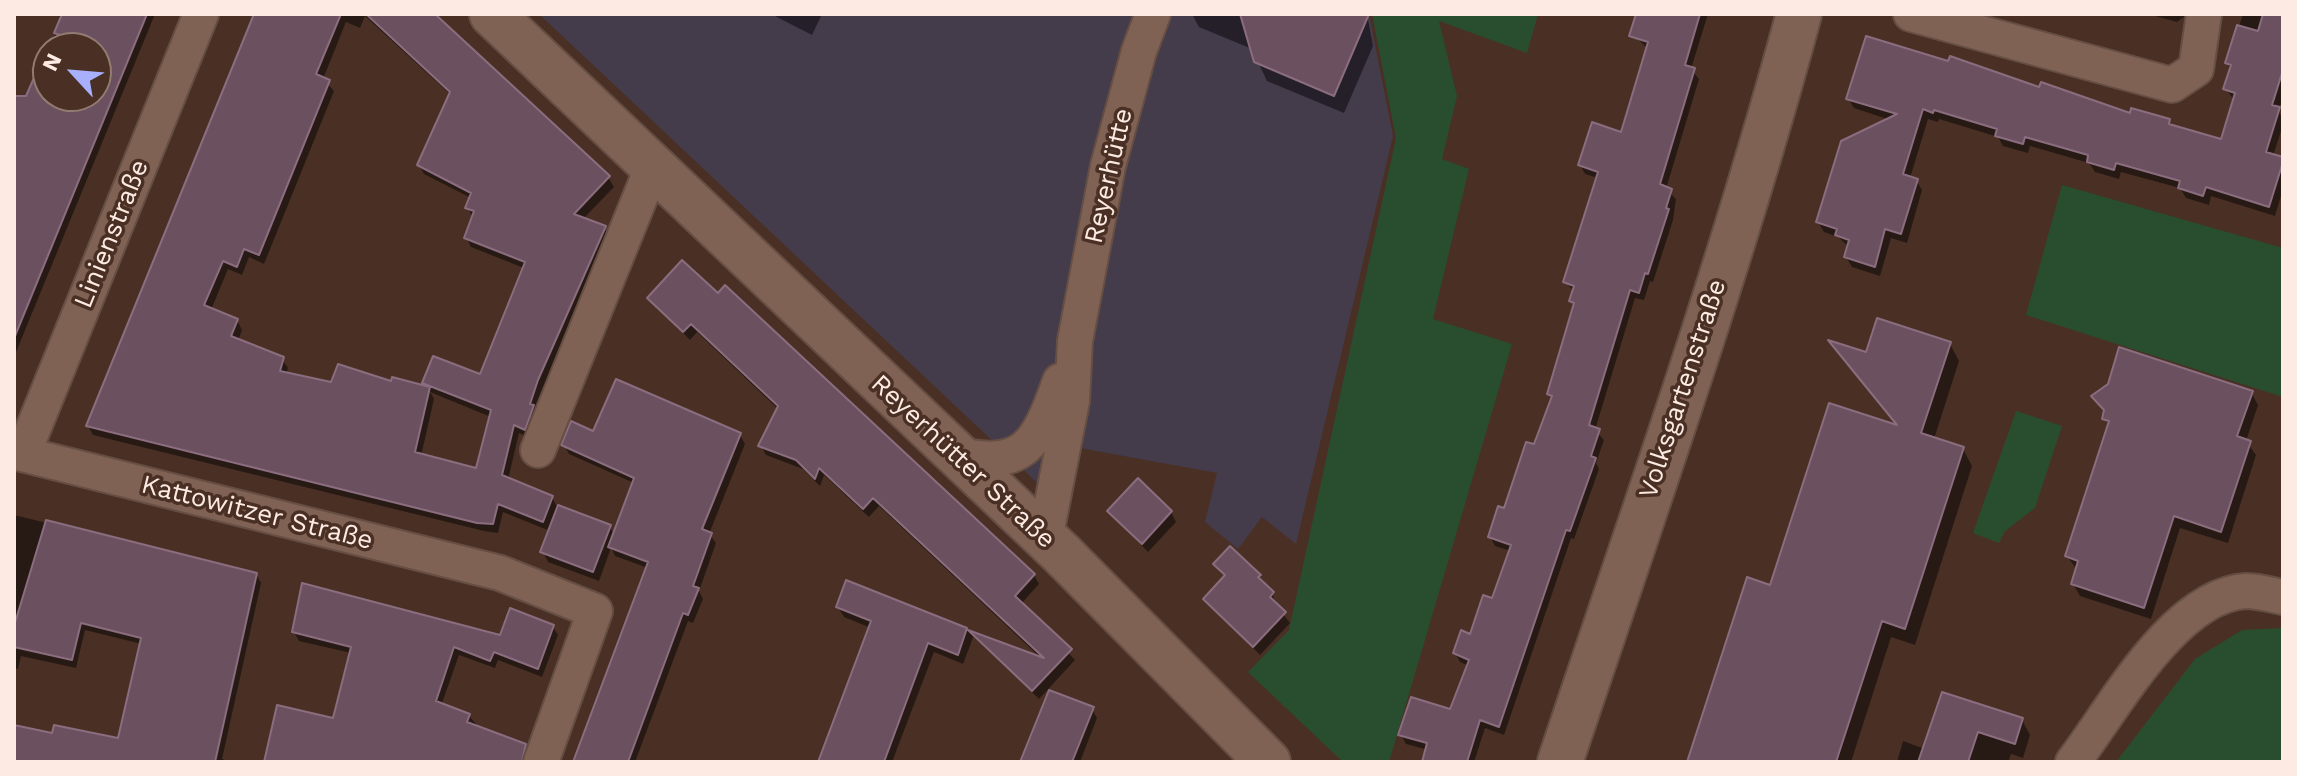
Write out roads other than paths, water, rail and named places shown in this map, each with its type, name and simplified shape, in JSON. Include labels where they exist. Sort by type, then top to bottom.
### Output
[{"type":"street","name":"Linienstraße","points":[[18,453],[201,14]]},
{"type":"street","name":"Reyerhütter Straße","points":[[492,14],[1045,539],[1268,762]]},
{"type":"street","name":"Reyerhütte","points":[[1045,539],[1072,401],[1075,341],[1108,166],[1139,51],[1153,14]]},
{"type":"street","name":"Volksgartenstraße","points":[[1560,762],[1695,355],[1774,105],[1799,14]]},
{"type":"street","points":[[1911,14],[2172,85],[2196,69],[2204,14]]},
{"type":"street","points":[[538,450],[652,168]]},
{"type":"street","name":"Reyerhütte","points":[[951,452],[985,461],[1012,457],[1035,440],[1075,341]]},
{"type":"street","name":"Kattowitzer Straße","points":[[18,453],[500,573],[595,611],[541,762]]},
{"type":"street","points":[[2073,762],[2172,629],[2212,601],[2246,591],[2283,597]]}]
